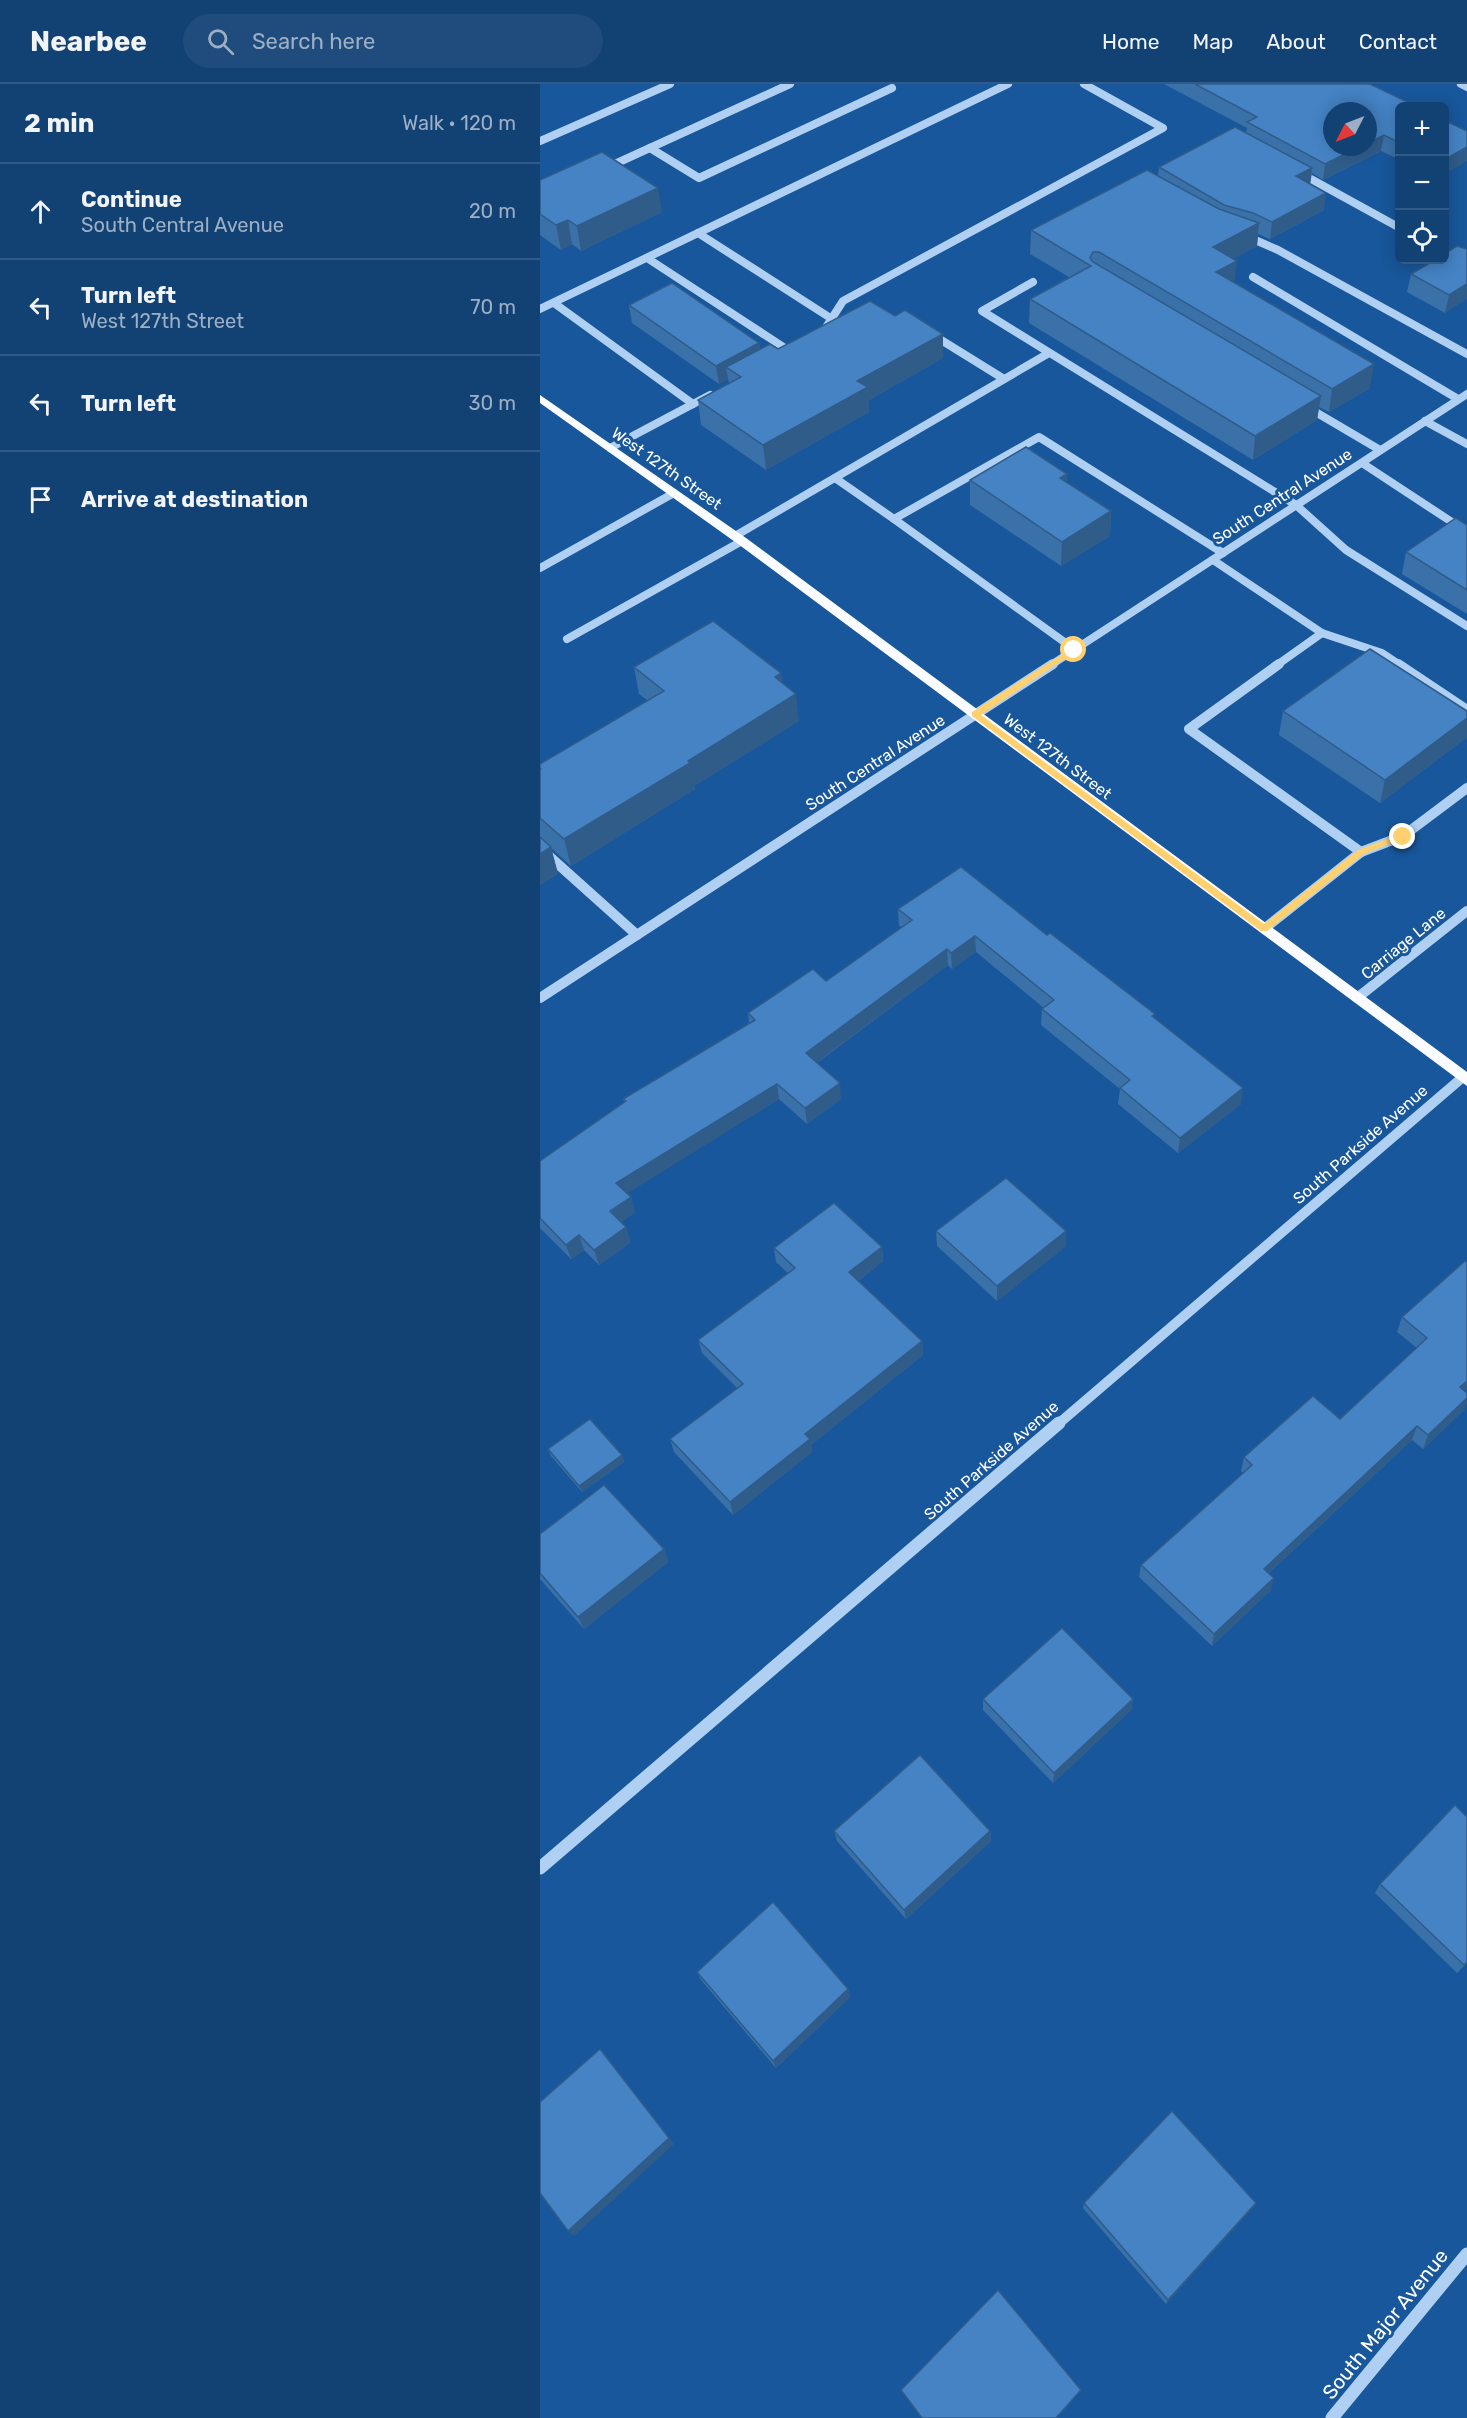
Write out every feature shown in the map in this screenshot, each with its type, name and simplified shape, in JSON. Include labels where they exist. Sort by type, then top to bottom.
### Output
[{"type":"main road","name":"West 127th Street","points":[[540,398],[738,539],[1465,1078]]},
{"type":"street","points":[[540,141],[670,84]]},
{"type":"street","points":[[600,170],[790,84]]},
{"type":"street","points":[[650,148],[699,178],[892,88],[885,84]]},
{"type":"street","points":[[540,309],[1008,84]]},
{"type":"street","points":[[819,338],[843,301],[1163,128],[1084,84]]},
{"type":"street","points":[[1461,84],[1467,87]]},
{"type":"street","points":[[1290,168],[1395,225]]},
{"type":"street","points":[[698,233],[832,319]]},
{"type":"street","points":[[1239,233],[1278,250],[1467,354]]},
{"type":"street","points":[[647,258],[791,352]]},
{"type":"street","points":[[1252,277],[1458,399]]},
{"type":"street","points":[[1033,282],[982,311],[1296,506],[1346,550],[1467,626]]},
{"type":"street","points":[[554,303],[693,404]]},
{"type":"street","points":[[920,327],[1004,379]]},
{"type":"street","points":[[781,358],[800,347]]},
{"type":"street","points":[[567,639],[1049,353]]},
{"type":"street","points":[[610,447],[722,388]]},
{"type":"street","name":"South Central Avenue","points":[[540,998],[1467,393]]},
{"type":"street","points":[[1299,402],[1380,450]]},
{"type":"street","points":[[1425,421],[1467,444]]},
{"type":"street","points":[[894,519],[1038,437],[1223,553]]},
{"type":"street","points":[[1362,463],[1467,532]]},
{"type":"street","points":[[835,478],[1074,650]]},
{"type":"street","points":[[540,568],[674,493]]},
{"type":"street","points":[[1213,560],[1322,633],[1382,653],[1467,710]]},
{"type":"street","points":[[1322,633],[1189,729],[1361,852]]},
{"type":"street","points":[[1264,929],[1361,852],[1403,837],[1467,788]]},
{"type":"street","points":[[540,848],[636,935]]},
{"type":"street","name":"Carriage Lane","points":[[1357,998],[1467,911]]},
{"type":"street","name":"South Parkside Avenue","points":[[540,1868],[1465,1078]]},
{"type":"street","name":"South Major Avenue","points":[[1332,2418],[1467,2254]]},
{"type":"building","points":[[1195,84],[1370,84],[1408,102],[1395,102],[1395,140],[1384,135],[1377,138],[1377,102],[1323,102],[1323,156],[1341,156],[1325,164],[1247,122],[1257,117]]},
{"type":"building","points":[[1449,122],[1467,131],[1467,147],[1449,157]]},
{"type":"building","points":[[1235,127],[1312,168],[1296,176],[1326,193],[1272,222],[1253,213],[1224,205],[1159,167]]},
{"type":"building","points":[[602,152],[658,188],[577,226],[568,220],[556,225],[540,214],[540,180]]},
{"type":"building","points":[[1147,170],[1219,209],[1259,223],[1213,247],[1237,261],[1216,272],[1374,364],[1332,389],[1099,252],[1093,252],[1090,258],[1093,262],[1321,396],[1255,436],[1030,299],[1091,266],[1031,230]]},
{"type":"building","points":[[1457,246],[1467,249],[1467,284],[1449,295],[1411,274],[1428,264],[1449,264],[1449,251]]},
{"type":"building","points":[[672,283],[759,343],[716,366],[629,305]]},
{"type":"building","points":[[870,301],[895,316],[905,310],[943,334],[857,381],[868,387],[763,445],[698,400],[741,377],[726,367],[770,344],[778,349]]},
{"type":"building","points":[[1026,447],[1067,474],[1060,478],[1111,511],[1062,542],[970,480]]},
{"type":"building","points":[[1456,518],[1467,525],[1467,590],[1406,552]]},
{"type":"building","points":[[713,621],[781,673],[775,677],[796,694],[688,761],[690,763],[564,839],[540,818],[540,764],[664,691],[634,667]]},
{"type":"building","points":[[1370,649],[1467,711],[1467,718],[1385,780],[1283,711]]},
{"type":"building","points":[[540,837],[551,847],[540,854]]},
{"type":"building","points":[[961,867],[1047,935],[1050,933],[1155,1014],[1152,1016],[1243,1088],[1180,1138],[1120,1088],[1130,1080],[1042,1009],[1054,1000],[975,936],[951,953],[947,949],[806,1053],[840,1083],[805,1108],[777,1084],[616,1183],[631,1197],[610,1211],[626,1227],[594,1250],[579,1235],[566,1245],[540,1218],[540,1161],[626,1101],[623,1099],[755,1020],[748,1013],[813,969],[826,981],[912,920],[898,909]]},
{"type":"building","points":[[1006,1178],[1066,1231],[997,1286],[936,1231]]},
{"type":"building","points":[[834,1203],[882,1247],[849,1272],[922,1341],[805,1434],[810,1439],[730,1502],[670,1439],[743,1384],[698,1340],[795,1268],[774,1248]]},
{"type":"building","points":[[1465,1261],[1467,1262],[1467,1381],[1460,1387],[1467,1393],[1467,1398],[1428,1435],[1417,1426],[1264,1569],[1274,1578],[1214,1634],[1141,1565],[1252,1465],[1244,1457],[1313,1396],[1340,1419],[1427,1338],[1402,1317]]},
{"type":"building","points":[[590,1419],[622,1455],[579,1486],[548,1449]]},
{"type":"building","points":[[604,1485],[664,1549],[578,1617],[540,1573],[540,1534]]},
{"type":"building","points":[[1062,1628],[1133,1699],[1054,1773],[983,1699]]},
{"type":"building","points":[[920,1755],[990,1831],[904,1910],[834,1831]]},
{"type":"building","points":[[1455,1805],[1467,1817],[1467,1962],[1464,1965],[1380,1884]]},
{"type":"building","points":[[773,1902],[848,1989],[773,2061],[697,1972]]},
{"type":"building","points":[[600,2049],[669,2138],[568,2231],[540,2193],[540,2102]]},
{"type":"building","points":[[1172,2111],[1256,2203],[1168,2300],[1084,2203]]},
{"type":"building","points":[[998,2290],[1081,2390],[1056,2418],[922,2418],[901,2390]]},
{"type":"route","points":[[1074,650],[975,714],[1264,929],[1361,852],[1403,837]]}]
